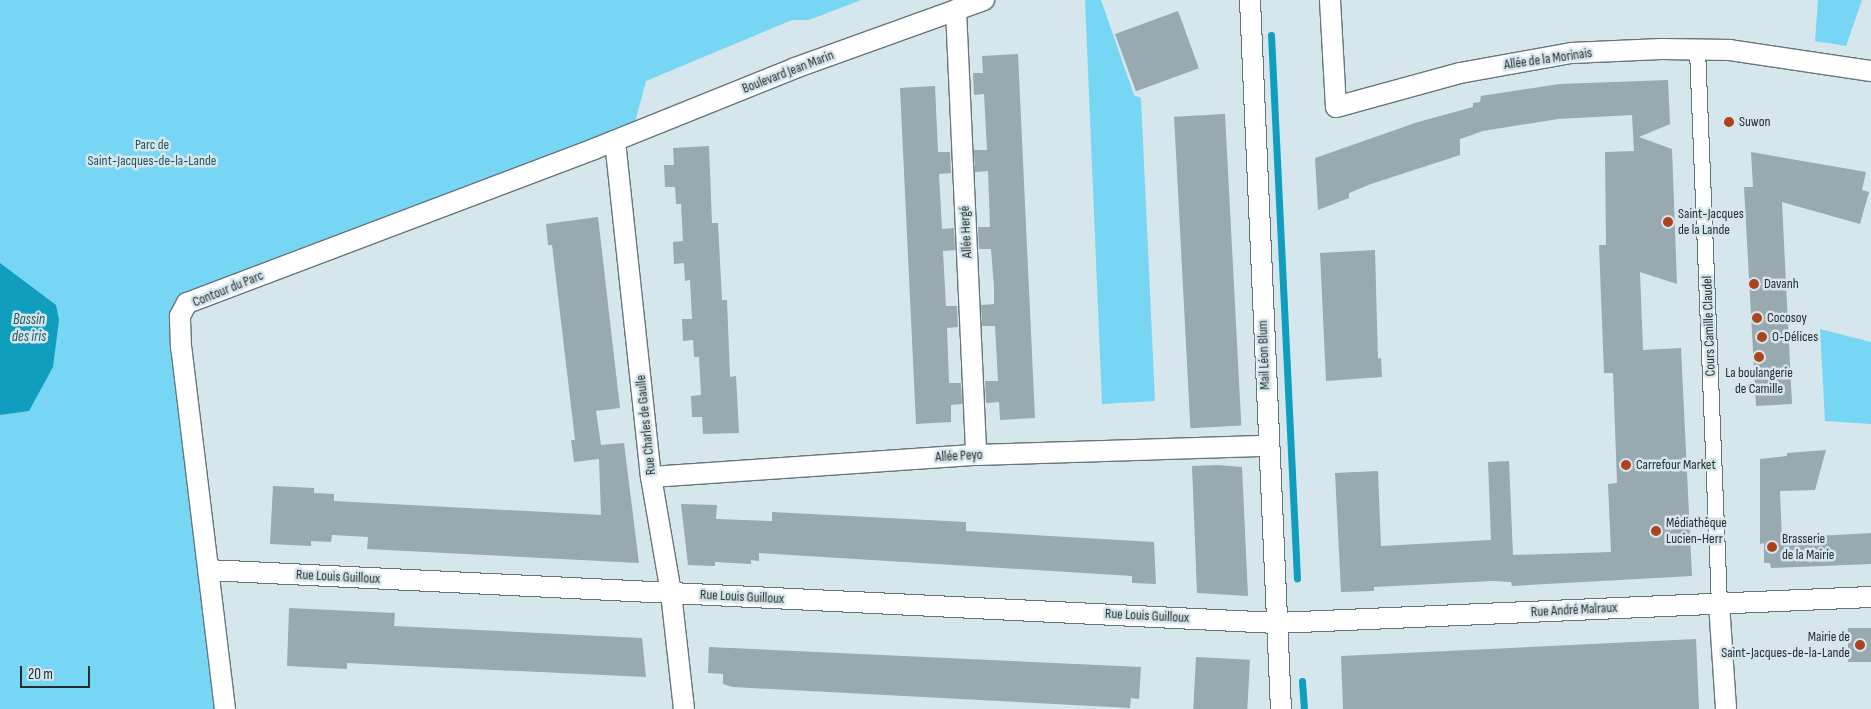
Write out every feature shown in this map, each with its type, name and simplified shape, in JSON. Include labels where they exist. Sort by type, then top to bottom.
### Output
[{"type":"street","name":"Boulevard Jean Marin","points":[[594,149],[795,68],[984,0]]},
{"type":"street","name":"Mail Léon Blum","points":[[1250,0],[1281,709]]},
{"type":"street","name":"Allée de la Morinais","points":[[1330,0],[1336,107],[1460,73],[1571,53],[1697,49],[1787,57],[1871,71]]},
{"type":"street","name":"Allée Hergé","points":[[956,10],[976,455]]},
{"type":"street","name":"Cours Camille Claudel","points":[[1697,49],[1719,603]]},
{"type":"street","name":"Rue Charles de Gaulle","points":[[615,141],[652,477],[670,593],[684,709]]},
{"type":"street","name":"Contour du Parc","points":[[225,709],[181,348],[180,316],[188,303],[594,149]]},
{"type":"street","name":"Allée Peyo","points":[[652,477],[976,455],[1268,446]]},
{"type":"street","name":"Rue Louis Guilloux","points":[[208,570],[1277,623]]},
{"type":"street","name":"Rue André Malraux","points":[[1277,623],[1871,597]]},
{"type":"street","points":[[1719,603],[1726,709]]},
{"type":"green space","name":"Parc de Saint-Jacques-de-la-Lande","points":[[0,0],[861,0],[809,20],[792,20],[646,81],[632,134],[180,316],[225,709],[0,709]]},
{"type":"green space","points":[[1085,0],[1101,0],[1134,95],[1141,98],[1155,401],[1102,404]]},
{"type":"green space","points":[[1818,0],[1862,0],[1846,46],[1815,41]]},
{"type":"green space","points":[[1820,329],[1871,342],[1871,424],[1825,421]]},
{"type":"water","name":"Bassin des iris","points":[[0,263],[56,305],[59,320],[53,367],[29,411],[0,415]]},
{"type":"building","points":[[1178,11],[1199,68],[1136,91],[1115,34]]},
{"type":"building","points":[[1018,54],[1035,418],[1000,420],[999,402],[986,403],[985,381],[998,381],[995,326],[982,326],[981,305],[994,304],[994,287],[991,249],[979,249],[978,227],[990,227],[988,171],[975,172],[974,150],[987,150],[984,94],[974,95],[973,73],[983,73],[982,56]]},
{"type":"building","points":[[1668,80],[1670,124],[1639,137],[1672,149],[1677,284],[1640,272],[1643,350],[1681,348],[1692,576],[1512,586],[1511,582],[1493,581],[1374,587],[1374,591],[1341,592],[1335,473],[1378,471],[1381,546],[1491,540],[1488,462],[1509,461],[1513,555],[1611,552],[1608,484],[1617,483],[1613,373],[1604,373],[1599,245],[1606,245],[1605,152],[1634,151],[1632,115],[1558,119],[1483,131],[1460,139],[1460,155],[1371,184],[1349,193],[1349,198],[1318,210],[1315,158],[1418,122],[1473,107],[1473,103],[1480,102],[1481,96],[1559,84]]},
{"type":"building","points":[[935,86],[938,152],[950,152],[951,173],[939,174],[942,229],[954,228],[955,250],[943,251],[946,306],[957,306],[958,327],[947,328],[949,383],[961,383],[962,404],[951,405],[951,422],[916,424],[900,88]]},
{"type":"building","points":[[1225,114],[1241,426],[1190,428],[1174,117]]},
{"type":"building","points":[[709,146],[712,223],[718,223],[722,300],[727,300],[730,377],[736,376],[739,433],[703,434],[702,417],[692,417],[691,396],[701,395],[699,357],[694,357],[693,340],[683,341],[682,319],[692,319],[690,280],[685,281],[684,263],[674,264],[673,242],[683,241],[681,204],[676,204],[675,187],[665,187],[664,165],[674,165],[673,148]]},
{"type":"building","points":[[1751,152],[1866,172],[1862,190],[1869,192],[1860,224],[1782,202],[1792,404],[1756,406],[1744,187],[1753,187]]},
{"type":"building","points":[[598,217],[620,408],[596,411],[601,445],[624,443],[639,563],[367,549],[368,537],[332,535],[331,542],[311,541],[311,546],[270,544],[273,486],[314,488],[314,493],[334,494],[334,501],[601,515],[599,459],[574,462],[571,440],[575,440],[552,245],[548,245],[546,224]]},
{"type":"building","points":[[1375,250],[1378,359],[1381,358],[1382,377],[1326,381],[1320,253]]},
{"type":"building","points":[[1826,450],[1815,490],[1780,491],[1782,538],[1871,533],[1871,564],[1771,568],[1770,563],[1764,563],[1764,543],[1760,544],[1760,459],[1787,456],[1787,453]]},
{"type":"building","points":[[1218,465],[1242,467],[1248,596],[1197,593],[1192,466]]},
{"type":"building","points":[[681,504],[717,505],[716,519],[772,521],[772,512],[966,522],[966,531],[1154,542],[1156,584],[1132,583],[1132,576],[759,553],[759,561],[751,560],[751,564],[715,562],[715,566],[688,565]]},
{"type":"building","points":[[289,608],[395,613],[394,626],[642,638],[646,677],[347,663],[347,669],[287,666]]},
{"type":"building","name":"Mairie de Saint-Jacques-de-la-Lande","points":[[1848,628],[1871,628],[1871,662],[1848,662]]},
{"type":"building","points":[[1696,639],[1699,709],[1343,709],[1341,656]]},
{"type":"building","points":[[709,647],[1141,667],[1139,699],[1131,698],[1130,708],[733,687],[723,684],[723,674],[708,673]]},
{"type":"building","points":[[1196,657],[1250,660],[1247,709],[1193,709]]},
{"type":"waterway","points":[[1271,35],[1297,578]]},
{"type":"waterway","points":[[1302,681],[1304,709]]},
{"type":"place","name":"Suwon","points":[[1729,122]]},
{"type":"place","name":"Saint-Jacques de la Lande","points":[[1668,222]]},
{"type":"place","name":"Davanh","points":[[1754,284]]},
{"type":"place","name":"Cocosoy","points":[[1757,318]]},
{"type":"place","name":"O-Délices","points":[[1762,337]]},
{"type":"place","name":"La boulangerie de Camille","points":[[1759,357]]},
{"type":"place","name":"Carrefour Market","points":[[1626,465]]},
{"type":"place","name":"Médiathèque Lucien-Herr","points":[[1656,531]]},
{"type":"place","name":"Brasserie de la Mairie","points":[[1772,547]]},
{"type":"place","name":"Mairie de Saint-Jacques-de-la-Lande","points":[[1860,645]]}]
